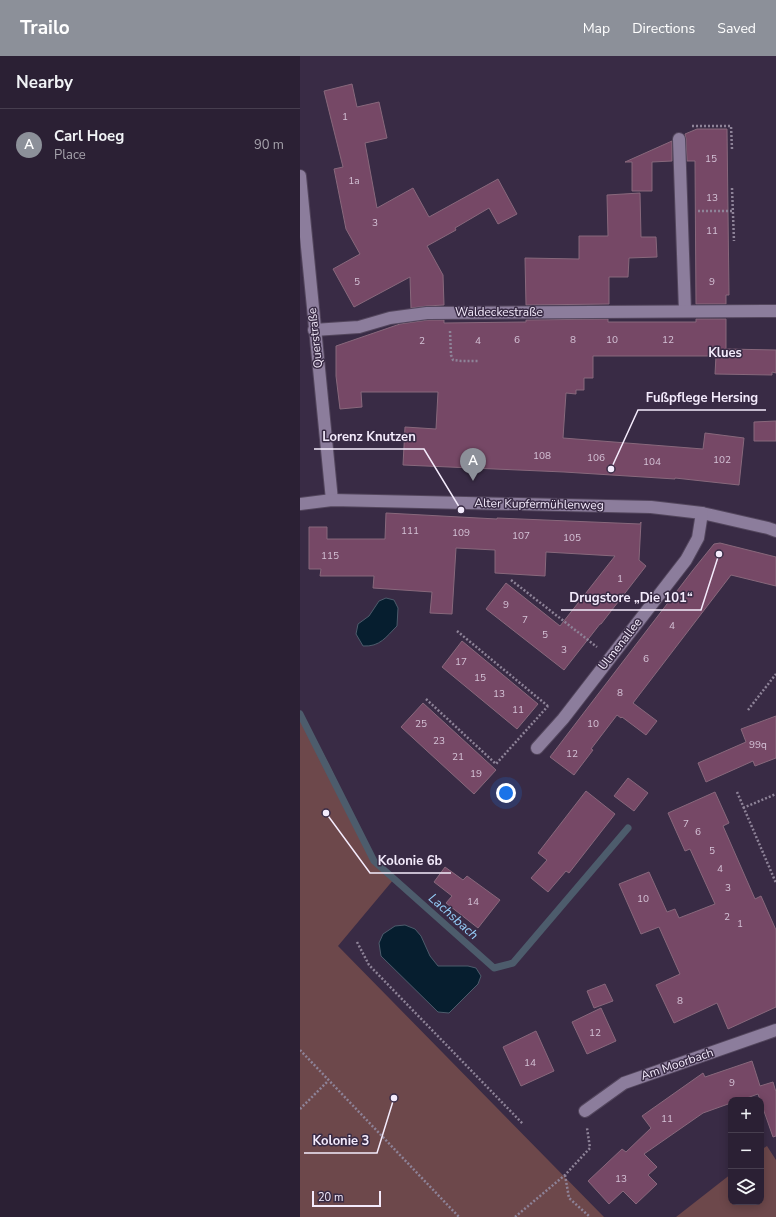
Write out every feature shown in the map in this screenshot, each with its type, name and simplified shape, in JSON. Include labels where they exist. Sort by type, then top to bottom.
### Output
[{"type":"street","points":[[679,139],[686,311]]},
{"type":"street","name":"Querstraße","points":[[300,176],[314,330],[332,500]]},
{"type":"street","name":"Waldeckestraße","points":[[314,330],[359,327],[390,318],[427,313],[776,310]]},
{"type":"street","name":"Alter Kupfermühlenweg","points":[[300,504],[332,500],[651,506],[702,513],[776,531]]},
{"type":"street","name":"Ulmenallee","points":[[537,748],[563,719],[686,560],[698,538],[702,513]]},
{"type":"street","name":"Am Moorbach","points":[[585,1111],[624,1083],[776,1030]]},
{"type":"path","points":[[679,139],[690,126],[731,126],[732,149]]},
{"type":"path","points":[[732,188],[734,241]]},
{"type":"path","points":[[682,212],[733,211]]},
{"type":"path","points":[[450,313],[451,355],[453,360],[479,361]]},
{"type":"path","points":[[511,580],[610,657]]},
{"type":"path","points":[[457,630],[563,719]]},
{"type":"path","points":[[748,710],[776,674]]},
{"type":"path","points":[[426,699],[496,764],[548,706]]},
{"type":"path","points":[[737,792],[776,883]]},
{"type":"path","points":[[743,808],[776,794]]},
{"type":"path","points":[[357,942],[369,965],[523,1124]]},
{"type":"path","points":[[300,1050],[459,1217]]},
{"type":"path","points":[[300,1109],[328,1081]]},
{"type":"path","points":[[515,1217],[565,1175],[590,1148],[585,1111]]},
{"type":"path","points":[[565,1175],[569,1198],[590,1217]]},
{"type":"shaded area","points":[[300,711],[329,764],[374,861],[394,879],[338,946],[604,1217],[300,1217]]},
{"type":"shaded area","points":[[767,1146],[776,1160],[776,1217],[676,1217],[728,1176],[728,1205],[764,1205],[764,1148]]},
{"type":"water","points":[[386,598],[394,600],[398,608],[397,626],[378,643],[363,646],[356,634],[358,624],[369,616],[379,601]]},
{"type":"water","points":[[405,925],[415,929],[421,936],[430,956],[438,966],[468,966],[476,968],[481,976],[478,984],[449,1013],[438,1012],[381,956],[379,943],[383,934],[395,926]]},
{"type":"building","points":[[352,84],[357,107],[379,102],[387,138],[365,143],[377,208],[413,188],[429,217],[498,179],[517,214],[498,224],[489,208],[455,228],[456,230],[427,246],[443,275],[444,305],[411,308],[410,277],[354,307],[333,269],[360,254],[346,229],[334,169],[343,167],[324,91]]},
{"type":"building","points":[[697,129],[727,129],[729,295],[726,295],[726,304],[696,304],[695,161],[687,161],[685,134]]},
{"type":"building","points":[[672,141],[672,161],[652,162],[652,191],[632,191],[632,162],[625,162]]},
{"type":"building","points":[[640,193],[641,237],[656,237],[657,257],[629,258],[628,277],[609,277],[609,304],[526,305],[525,258],[579,259],[579,236],[608,236],[607,195]]},
{"type":"building","points":[[608,319],[608,322],[696,322],[696,319],[726,319],[726,349],[776,350],[776,373],[772,372],[772,375],[715,374],[716,356],[593,356],[593,378],[584,378],[584,390],[576,390],[576,394],[566,393],[563,438],[703,449],[705,433],[744,438],[739,485],[675,478],[403,465],[405,427],[436,429],[438,392],[361,392],[362,407],[340,409],[336,376],[336,346],[400,324],[428,320],[444,320],[444,323]]},
{"type":"building","points":[[776,421],[776,441],[754,441],[754,422]]},
{"type":"building","points":[[386,513],[497,519],[640,524],[641,522],[639,560],[646,566],[564,670],[486,609],[506,583],[560,626],[615,556],[546,552],[545,576],[495,573],[495,550],[456,548],[452,614],[430,613],[432,592],[373,588],[374,576],[320,576],[321,569],[309,569],[309,527],[327,527],[327,539],[385,539]]},
{"type":"building","points":[[720,543],[776,557],[776,586],[731,575],[633,703],[657,721],[646,735],[617,715],[591,749],[593,750],[574,775],[550,757],[693,570],[714,544]]},
{"type":"building","points":[[462,641],[538,704],[517,729],[442,667]]},
{"type":"building","points":[[423,703],[496,770],[474,794],[401,727]]},
{"type":"building","points":[[776,716],[776,758],[755,766],[753,761],[706,782],[698,763],[746,742],[741,729]]},
{"type":"building","points":[[628,778],[648,793],[634,811],[614,796]]},
{"type":"building","points":[[586,791],[615,814],[569,873],[566,871],[548,892],[531,878],[547,860],[538,853]]},
{"type":"building","points":[[715,792],[729,823],[723,826],[755,899],[761,896],[776,930],[776,1007],[728,1029],[717,1003],[674,1023],[656,985],[680,974],[659,927],[641,934],[619,884],[649,872],[667,912],[675,909],[679,918],[715,904],[690,849],[685,851],[668,813]]},
{"type":"building","points":[[445,867],[463,880],[467,876],[500,900],[478,928],[446,903],[452,896],[434,882]]},
{"type":"building","points":[[605,984],[613,1001],[594,1008],[587,991]]},
{"type":"building","points":[[601,1008],[616,1041],[587,1054],[572,1022]]},
{"type":"building","points":[[536,1031],[554,1071],[521,1086],[503,1047]]},
{"type":"building","points":[[752,1061],[760,1086],[773,1082],[776,1092],[776,1136],[773,1137],[764,1111],[764,1097],[759,1097],[758,1094],[750,1097],[728,1097],[728,1104],[703,1113],[644,1154],[657,1167],[648,1175],[657,1184],[636,1204],[623,1191],[609,1204],[588,1181],[622,1149],[626,1152],[651,1128],[642,1116],[703,1073],[705,1077]]},
{"type":"waterway","name":"Lachsbach","points":[[300,714],[374,861],[494,968],[513,963],[628,828]]},
{"type":"place","name":"Fußpflege Hersing","points":[[611,469]]},
{"type":"place","name":"Carl Hoeg","points":[[473,481]]},
{"type":"place","name":"Lorenz Knutzen","points":[[461,510]]},
{"type":"place","name":"Drugstore „Die 101“","points":[[719,554]]},
{"type":"place","name":"Kolonie 6b","points":[[326,813]]},
{"type":"place","name":"Kolonie 3","points":[[394,1098]]},
{"type":"district","name":"Klues","points":[[725,352]]}]
